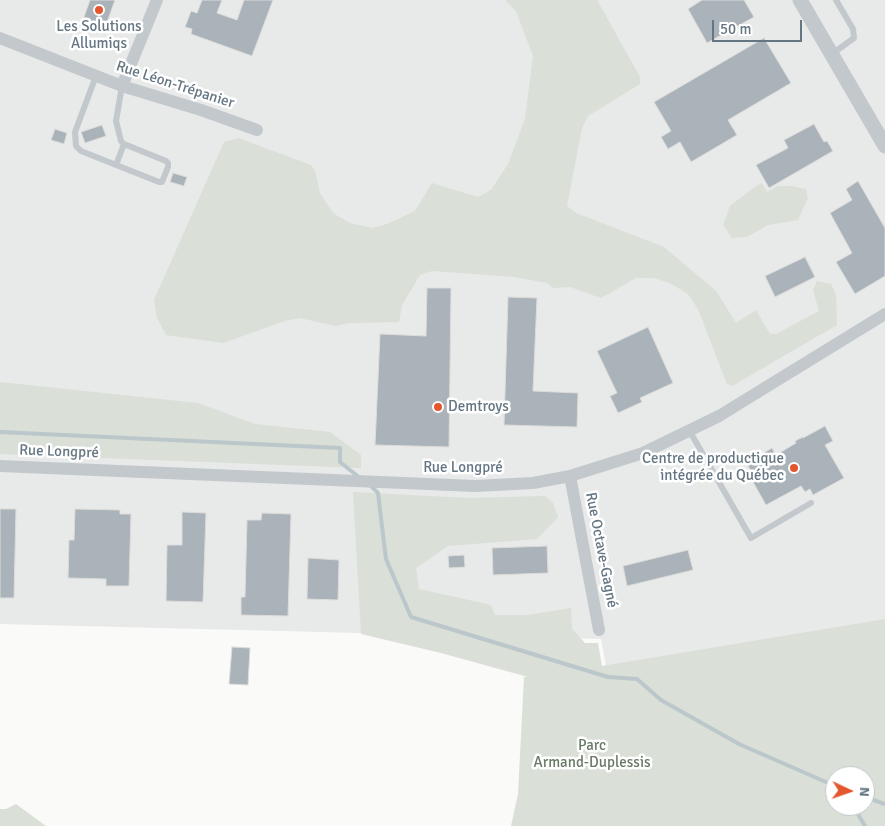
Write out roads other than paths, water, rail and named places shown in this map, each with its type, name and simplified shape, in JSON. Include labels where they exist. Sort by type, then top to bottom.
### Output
[{"type":"street","points":[[122,86],[157,0]]},
{"type":"street","points":[[800,0],[885,146]]},
{"type":"street","name":"Rue Léon-Trépanier","points":[[0,38],[122,86],[201,110],[257,130]]},
{"type":"street","name":"Rue Longpré","points":[[0,466],[475,486],[533,483],[570,476],[643,453],[719,416],[885,314]]},
{"type":"street","name":"Rue Octave-Gagné","points":[[570,476],[599,630]]},
{"type":"lane","points":[[831,54],[854,38],[853,29],[836,0]]},
{"type":"lane","points":[[96,76],[75,132],[76,146],[82,151],[162,182],[168,167],[166,161],[124,144],[121,141],[116,124],[122,86]]},
{"type":"lane","points":[[116,165],[124,144]]},
{"type":"lane","points":[[689,430],[751,538],[811,503]]},
{"type":"waterway","points":[[0,432],[340,448],[340,462],[360,478]]},
{"type":"waterway","points":[[370,485],[378,493],[386,559],[411,617],[608,677],[637,679],[661,700],[739,744],[825,782]]},
{"type":"waterway","points":[[875,800],[885,804]]},
{"type":"waterway","points":[[859,816],[865,826]]},
{"type":"place","name":"Les Solutions Allumiqs","points":[[99,10]]},
{"type":"place","name":"Demtroys","points":[[438,407]]},
{"type":"place","name":"Centre de productique intégrée du Québec","points":[[794,468]]},
{"type":"park label","name":"Parc Armand-Duplessis","points":[[592,754]]}]
